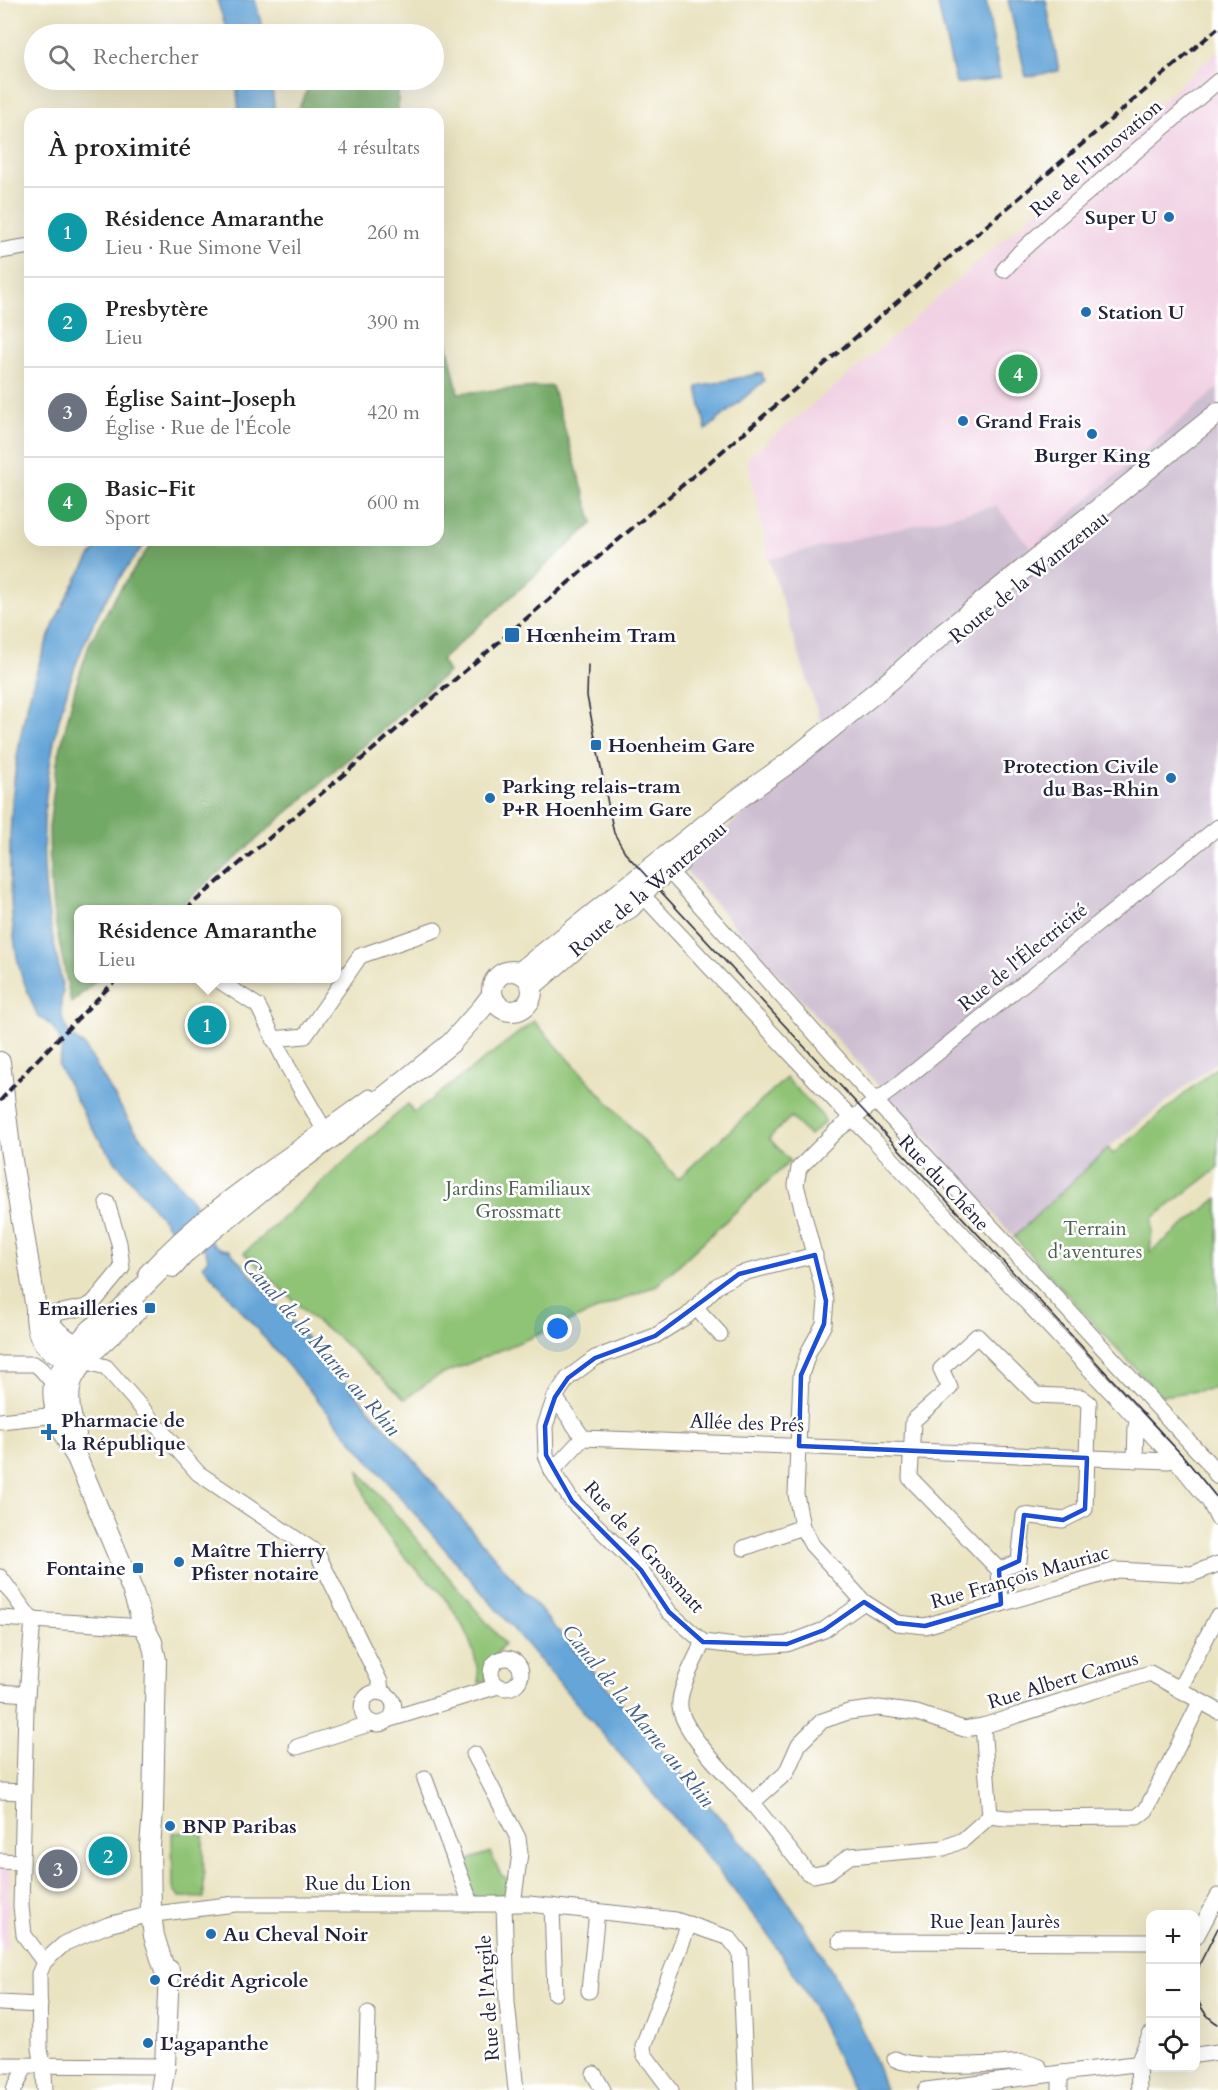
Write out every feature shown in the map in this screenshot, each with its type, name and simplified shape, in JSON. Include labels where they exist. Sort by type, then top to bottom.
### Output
[{"type":"main road","name":"Route de la Wantzenau","points":[[526,979],[664,866],[735,801],[787,764],[892,679],[956,638],[1049,564],[1116,507],[1157,464],[1218,413]]},
{"type":"main road","name":"Route de la Wantzenau","points":[[507,971],[526,979],[533,994],[527,1006],[515,1012],[497,1002],[493,983],[497,978],[507,971]]},
{"type":"main road","name":"Route de la Wantzenau","points":[[76,1355],[104,1319],[113,1317],[217,1217],[282,1174],[348,1125],[451,1043],[464,1038],[497,1002]]},
{"type":"main road","points":[[0,1062],[9,1140],[39,1313],[76,1355]]},
{"type":"main road","name":"Route de la Wantzenau","points":[[76,1355],[125,1323],[181,1250]]},
{"type":"main road","points":[[76,1355],[54,1383],[64,1415],[77,1439],[77,1458],[128,1578],[144,1627],[152,1642],[156,1660],[150,1852],[157,1913],[154,1936],[168,1981],[165,2066],[161,2090]]},
{"type":"main road","points":[[64,1415],[76,1355]]},
{"type":"main road","points":[[165,2066],[171,2090]]},
{"type":"street","name":"Rue de l'Innovation","points":[[1004,270],[1053,222],[1218,81]]},
{"type":"street","points":[[0,251],[24,247]]},
{"type":"street","name":"Rue de l'Électricité","points":[[853,1119],[1218,827]]},
{"type":"street","name":"Rue du Chêne","points":[[664,866],[1207,1461],[1218,1477]]},
{"type":"street","name":"Rue du Chêne","points":[[637,888],[1180,1465],[1209,1501],[1218,1519]]},
{"type":"street","points":[[273,1039],[305,1036],[360,956],[435,930]]},
{"type":"street","points":[[222,983],[258,1006],[273,1039],[325,1131]]},
{"type":"street","name":"Route de la Wantzenau","points":[[217,1217],[267,1170],[325,1131],[431,1049],[451,1043]]},
{"type":"street","name":"Rue François Mauriac","points":[[853,1119],[836,1131],[799,1168],[796,1185],[826,1301],[824,1324],[809,1351],[801,1375],[796,1494],[802,1527],[812,1545],[864,1602],[897,1623],[925,1626],[1117,1570],[1192,1574],[1218,1564]]},
{"type":"street","points":[[39,1313],[86,1307],[93,1303],[122,1268],[119,1243],[107,1203]]},
{"type":"street","name":"Rue de la Grossmatt","points":[[815,1255],[739,1274],[718,1286],[696,1308],[655,1336],[595,1358],[568,1378],[555,1397],[545,1426],[546,1455],[552,1471],[572,1501],[641,1570],[669,1612],[703,1642],[744,1647],[787,1644],[824,1630],[864,1602]]},
{"type":"street","points":[[696,1308],[720,1334]]},
{"type":"street","points":[[999,1570],[1019,1562],[1024,1515],[1063,1520],[1085,1509],[1089,1403],[1081,1397],[1036,1395],[977,1336],[941,1369],[950,1388],[913,1421],[910,1478],[999,1570],[1001,1604]]},
{"type":"street","points":[[76,1355],[106,1367],[198,1473],[317,1553],[380,1682],[381,1693]]},
{"type":"street","points":[[0,1364],[34,1364],[39,1366],[46,1377],[54,1383]]},
{"type":"street","points":[[552,1471],[583,1438],[555,1397]]},
{"type":"street","points":[[0,1421],[64,1415]]},
{"type":"street","points":[[1135,1460],[1136,1426]]},
{"type":"street","name":"Allée des Prés","points":[[583,1438],[1169,1461]]},
{"type":"street","points":[[744,1548],[802,1527]]},
{"type":"street","points":[[0,1576],[32,1619],[27,1694],[21,1906],[24,1935],[44,1962],[39,1974],[41,2065],[44,2072],[45,2090]]},
{"type":"street","points":[[1179,1690],[1216,1617]]},
{"type":"street","points":[[0,1618],[144,1627]]},
{"type":"street","points":[[703,1642],[684,1686],[680,1707],[687,1729],[752,1803],[807,1872],[814,1875],[828,1872],[850,1856],[944,1848],[963,1840],[990,1816],[1006,1818],[1137,1817],[1146,1810],[1200,1702]]},
{"type":"street","name":"Rue Albert Camus","points":[[752,1803],[786,1773],[799,1744],[822,1721],[848,1712],[879,1708],[917,1713],[964,1729],[983,1726],[1150,1673],[1218,1712]]},
{"type":"street","points":[[297,1747],[372,1723],[382,1724],[390,1719],[498,1686]]},
{"type":"street","points":[[0,1692],[27,1694]]},
{"type":"street","points":[[372,1723],[364,1717],[363,1712],[364,1702],[371,1694],[381,1693],[389,1696],[394,1704],[394,1712],[390,1719]]},
{"type":"street","points":[[983,1726],[990,1816]]},
{"type":"street","name":"Rue de l'Argile","points":[[474,1754],[518,1838],[520,1853],[509,1904],[507,2002],[516,2090]]},
{"type":"street","points":[[425,1779],[471,1904]]},
{"type":"street","points":[[0,1791],[24,1792]]},
{"type":"street","points":[[0,1861],[22,1862]]},
{"type":"street","points":[[1200,1930],[1218,1896]]},
{"type":"street","name":"Rue du Lion","points":[[44,1962],[65,1943],[108,1925],[157,1913],[235,1904],[509,1904],[552,1906],[676,1920],[729,1938],[741,1952],[746,2090]]},
{"type":"street","points":[[552,1906],[555,1993]]},
{"type":"street","points":[[589,1991],[597,1911]]},
{"type":"street","points":[[671,2090],[644,2054],[643,2046],[689,1924]]},
{"type":"street","name":"Rue Jean Jaurès","points":[[840,1941],[1146,1942]]},
{"type":"street","points":[[0,2003],[40,2005]]},
{"type":"street","points":[[366,2090],[368,2014]]},
{"type":"street","points":[[1200,2054],[1218,2052]]},
{"type":"street","points":[[895,2059],[905,2063],[924,2064],[1028,2062],[1039,2067],[1042,2075]]},
{"type":"street","points":[[926,2090],[1144,2063],[1139,2090]]},
{"type":"street","points":[[0,2065],[25,2067],[41,2065],[165,2066]]},
{"type":"street","points":[[14,2090],[25,2067]]},
{"type":"street","points":[[1060,2073],[1060,2090]]},
{"type":"street","points":[[594,2074],[603,2090]]},
{"type":"highlighted area","points":[[815,1255],[826,1301],[824,1324],[801,1375],[799,1446],[1087,1458],[1085,1509],[1063,1520],[1024,1515],[1019,1561],[999,1570],[1001,1604],[925,1626],[897,1623],[864,1602],[824,1630],[787,1644],[703,1642],[669,1612],[641,1570],[572,1501],[546,1455],[545,1426],[555,1397],[568,1378],[595,1358],[655,1336],[739,1274]]},
{"type":"shaded area","points":[[1218,51],[1218,388],[1031,549],[996,506],[769,559],[747,458],[862,364]]},
{"type":"shaded area","points":[[1218,388],[1218,1061],[1108,1148],[1014,1237],[683,868],[826,739],[769,559],[996,506],[1031,548]]},
{"type":"shaded area","points":[[0,1867],[10,1867],[7,1949],[0,1949]]},
{"type":"green space","points":[[307,90],[398,90],[398,108],[299,108]]},
{"type":"green space","points":[[444,329],[458,393],[552,386],[593,523],[441,660],[448,672],[182,905],[74,905],[74,983],[94,983],[71,1003],[53,910],[49,828],[57,763],[75,688],[90,642],[115,597],[150,546],[444,546]]},
{"type":"green space","name":"Jardins Familiaux Grossmatt","points":[[534,1021],[678,1179],[786,1078],[824,1118],[824,1123],[809,1136],[791,1117],[769,1138],[790,1161],[657,1285],[434,1378],[405,1399],[338,1338],[314,1320],[244,1253],[408,1104],[414,1113]]},
{"type":"green space","name":"Terrain d'aventures","points":[[1218,1066],[1218,1168],[1153,1218],[1150,1252],[1218,1198],[1218,1388],[1161,1396],[1014,1237],[1108,1148],[1113,1154]]},
{"type":"green space","points":[[359,1471],[504,1643],[487,1668],[487,1681],[479,1683],[468,1636],[450,1605],[404,1556],[378,1523],[366,1498]]},
{"type":"green space","points":[[203,1831],[204,1898],[180,1897],[173,1889],[172,1833]]},
{"type":"green space","points":[[490,1852],[501,1875],[512,1882],[510,1899],[475,1900],[461,1863]]},
{"type":"water","points":[[217,0],[255,0],[261,24],[225,24]]},
{"type":"water","points":[[937,0],[986,0],[1000,78],[956,84]]},
{"type":"water","points":[[1008,0],[1046,0],[1059,71],[1026,77]]},
{"type":"water","points":[[237,90],[272,90],[274,108],[238,108]]},
{"type":"water","points":[[762,373],[764,381],[706,430],[697,387]]},
{"type":"water","points":[[98,546],[143,546],[112,589],[81,651],[60,715],[47,782],[44,816],[45,883],[63,992],[62,1015],[67,1030],[71,1036],[84,1045],[132,1126],[198,1208],[196,1224],[206,1237],[214,1245],[229,1250],[415,1461],[473,1532],[771,1877],[821,1953],[851,2006],[864,2033],[885,2090],[853,2090],[809,1998],[768,1934],[707,1856],[203,1266],[208,1259],[206,1251],[188,1233],[174,1233],[108,1152],[88,1122],[58,1065],[61,1058],[61,1043],[58,1036],[50,1025],[38,1017],[21,974],[16,952],[10,879],[13,790],[28,701],[57,617],[78,577]]},
{"type":"tram line","points":[[588,665],[587,696],[609,809],[614,833],[626,854],[1183,1456],[1218,1499]]},
{"type":"tram line","points":[[1200,1964],[1218,1928]]},
{"type":"tram line","points":[[1200,2005],[1218,2024]]},
{"type":"railway","points":[[191,905],[1218,28]]},
{"type":"railway","points":[[0,1101],[113,983]]},
{"type":"place","name":"Super U","points":[[1169,217]]},
{"type":"place","name":"Station U","points":[[1086,312]]},
{"type":"place","name":"Basic-Fit","points":[[1018,374]]},
{"type":"place","name":"Grand Frais","points":[[963,421]]},
{"type":"place","name":"Burger King","points":[[1092,434]]},
{"type":"place","name":"Hœnheim Tram","points":[[512,635]]},
{"type":"place","name":"Hoenheim Gare","points":[[596,745]]},
{"type":"place","name":"Protection Civile du Bas-Rhin","points":[[1171,778]]},
{"type":"place","name":"Parking relais-tram P+R Hoenheim Gare","points":[[490,798]]},
{"type":"place","name":"Résidence Amaranthe","points":[[207,1025]]},
{"type":"place","name":"Emailleries","points":[[150,1308]]},
{"type":"place","name":"Pharmacie de la République","points":[[49,1432]]},
{"type":"place","name":"Maître Thierry Pfister notaire","points":[[179,1562]]},
{"type":"place","name":"Fontaine","points":[[138,1568]]},
{"type":"place","name":"BNP Paribas","points":[[170,1826]]},
{"type":"place","name":"Presbytère","points":[[108,1856]]},
{"type":"place","name":"Église Saint-Joseph","points":[[58,1869]]},
{"type":"place","name":"Au Cheval Noir","points":[[211,1934]]},
{"type":"place","name":"Crédit Agricole","points":[[155,1980]]},
{"type":"place","name":"L'agapanthe","points":[[148,2043]]},
{"type":"water label","name":"Canal de la Marne au Rhin","points":[[321,1347]]},
{"type":"water label","name":"Canal de la Marne au Rhin","points":[[638,1716]]}]
